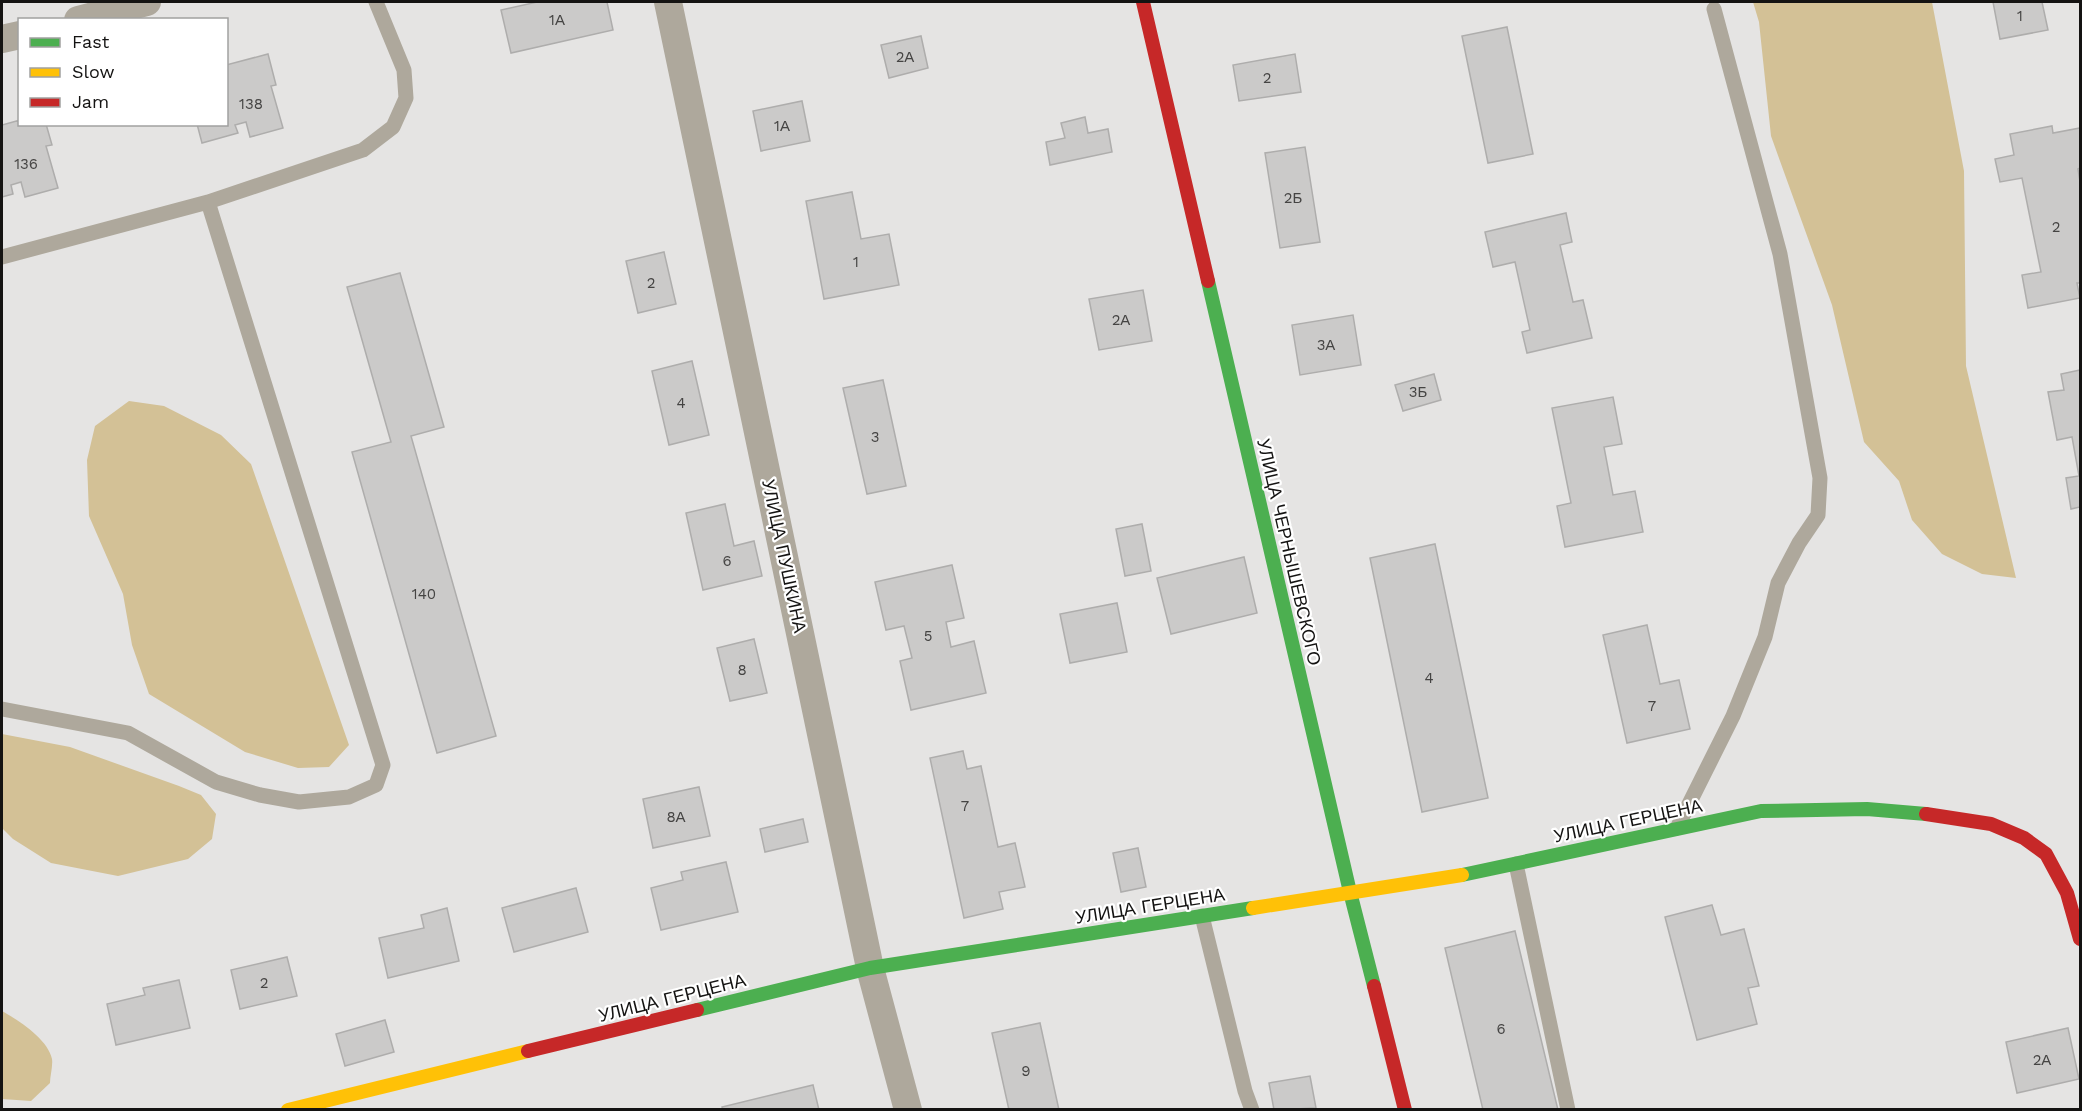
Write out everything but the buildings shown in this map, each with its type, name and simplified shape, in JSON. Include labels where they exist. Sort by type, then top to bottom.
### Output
[{"type":"street","points":[[86,18],[147,2]]},
{"type":"street","name":"УЛИЦА ПУШКИНА","points":[[668,2],[870,968],[908,1110]]},
{"type":"street","name":"УЛИЦА ЧЕРНЫШЕВСКОГО","points":[[1143,2],[1350,892],[1405,1110]]},
{"type":"street","points":[[2,39],[18,35]]},
{"type":"street","name":"УЛИЦА ГЕРЦЕНА","points":[[288,1110],[870,968],[1479,872],[1761,811],[1867,809],[1990,824],[2024,838],[2046,854],[2067,892],[2080,939]]},
{"type":"lane","points":[[2,256],[208,202],[363,150],[393,128],[406,98],[404,70],[376,2]]},
{"type":"lane","points":[[1676,829],[1734,716],[1766,637],[1778,583],[1798,543],[1818,515],[1820,478],[1780,254],[1714,9]]},
{"type":"lane","points":[[2,709],[128,733],[216,782],[260,795],[298,802],[349,797],[376,785],[382,765],[208,202]]},
{"type":"lane","points":[[1516,864],[1568,1110]]},
{"type":"lane","points":[[1202,916],[1245,1091],[1252,1110]]},
{"type":"shaded area","points":[[1753,2],[1932,2],[1964,171],[1966,366],[2016,578],[1982,574],[1942,554],[1912,520],[1899,481],[1864,442],[1832,305],[1771,136],[1759,22]]},
{"type":"shaded area","points":[[129,401],[164,406],[221,435],[251,464],[349,745],[329,767],[298,768],[245,752],[149,694],[132,645],[123,594],[89,516],[87,460],[95,426]]},
{"type":"shaded area","points":[[2,734],[70,747],[201,795],[216,814],[212,839],[188,859],[118,876],[51,863],[13,839],[2,828]]},
{"type":"shaded area","points":[[2,1011],[39,1037],[52,1059],[50,1083],[31,1101],[2,1099]]},
{"type":"traffic: fast","points":[[1208,281],[1350,892],[1374,986]]},
{"type":"traffic: fast","points":[[1462,875],[1761,811],[1867,809],[1926,814]]},
{"type":"traffic: fast","points":[[697,1010],[870,968],[1253,908]]},
{"type":"traffic: slow","points":[[1253,908],[1462,875]]},
{"type":"traffic: slow","points":[[288,1110],[528,1051]]},
{"type":"traffic: jam","points":[[1143,2],[1208,281]]},
{"type":"traffic: jam","points":[[1926,814],[1991,824],[2024,838],[2046,854],[2067,893],[2080,939]]},
{"type":"traffic: jam","points":[[1374,986],[1405,1110]]},
{"type":"traffic: jam","points":[[528,1051],[697,1010]]}]
